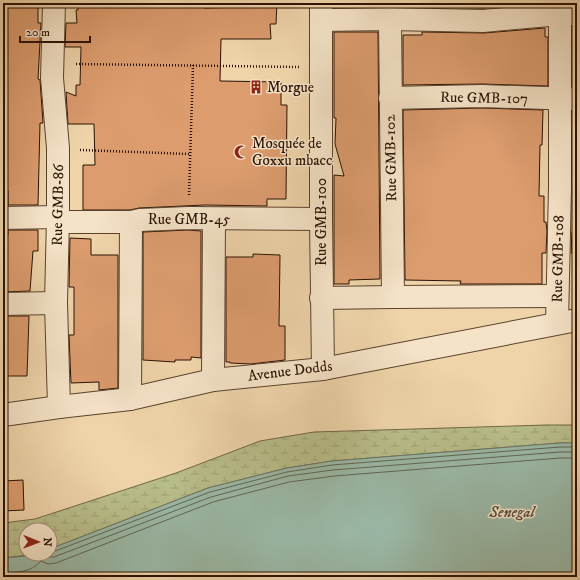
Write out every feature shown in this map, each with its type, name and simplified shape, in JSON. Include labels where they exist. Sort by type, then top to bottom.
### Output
[{"type":"street","name":"Rue GMB-86","points":[[54,3],[52,78],[58,148],[56,303],[59,407]]},
{"type":"street","points":[[321,12],[390,19],[483,21],[566,10]]},
{"type":"street","name":"Rue GMB-108","points":[[566,10],[569,99],[568,187],[557,296],[567,322]]},
{"type":"street","name":"Rue GMB-100","points":[[321,12],[321,298],[323,369]]},
{"type":"street","name":"Rue GMB-102","points":[[390,19],[393,297]]},
{"type":"street","name":"Rue GMB-107","points":[[390,98],[482,96],[569,99]]},
{"type":"street","name":"Rue GMB-45","points":[[3,218],[131,222],[140,220],[188,218],[321,219]]},
{"type":"street","points":[[213,380],[214,219]]},
{"type":"street","points":[[130,399],[131,222]]},
{"type":"street","points":[[321,298],[557,296]]},
{"type":"street","points":[[3,304],[56,303]]},
{"type":"street","name":"Avenue Dodds","points":[[3,415],[130,399],[213,380],[323,369],[567,322]]},
{"type":"path","points":[[52,78],[71,63],[321,67]]},
{"type":"path","points":[[188,218],[194,66]]},
{"type":"path","points":[[58,148],[115,152],[190,154]]},
{"type":"green space","points":[[577,425],[577,443],[560,443],[332,461],[287,468],[208,488],[58,546],[58,522],[18,522],[18,556],[3,558],[3,523],[35,519],[176,473],[260,441],[314,432]]},
{"type":"water","name":"Senegal","points":[[560,443],[577,443],[577,577],[3,577],[3,558],[18,557],[18,562],[58,562],[58,546],[208,488],[287,468],[332,461]]},
{"type":"building","points":[[3,3],[38,3],[38,23],[41,23],[38,79],[40,80],[43,123],[40,123],[38,205],[8,205],[8,191],[3,191],[3,73],[5,36],[3,36]]},
{"type":"building","points":[[102,3],[204,3],[204,8],[246,7],[247,3],[277,3],[276,24],[270,24],[271,39],[221,39],[220,81],[281,82],[281,105],[287,105],[286,199],[267,199],[267,206],[205,205],[139,208],[130,210],[83,210],[83,165],[95,165],[94,124],[68,124],[66,92],[76,96],[76,85],[80,85],[81,47],[65,47],[66,23],[77,23],[76,10],[78,10],[78,6],[102,5]]},
{"type":"building","points":[[336,3],[381,3],[381,7],[336,7]]},
{"type":"building","points":[[423,3],[543,3],[483,8],[423,7]]},
{"type":"building","points":[[545,28],[545,37],[548,37],[548,86],[482,84],[403,85],[403,35],[422,35],[422,32],[484,33]]},
{"type":"building","points":[[334,32],[378,32],[380,279],[349,280],[349,284],[334,284],[334,175],[344,176],[335,144],[336,118],[334,118]]},
{"type":"building","points":[[572,36],[577,36],[577,86],[572,86]]},
{"type":"building","points":[[482,108],[543,110],[542,145],[540,145],[539,196],[544,196],[544,222],[546,222],[547,231],[546,253],[542,253],[542,284],[460,284],[461,281],[405,280],[403,110]]},
{"type":"building","points":[[8,230],[38,230],[38,251],[33,251],[30,291],[3,292],[3,235],[8,235]]},
{"type":"building","points":[[188,230],[201,231],[201,358],[191,357],[191,360],[175,360],[175,362],[143,360],[143,232]]},
{"type":"building","points":[[572,232],[577,232],[577,254],[571,253]]},
{"type":"building","points":[[70,238],[91,239],[91,255],[118,255],[118,388],[99,390],[99,382],[71,383],[69,335],[74,335],[74,287],[69,287]]},
{"type":"building","points":[[253,254],[280,255],[279,326],[285,326],[285,360],[251,364],[230,363],[226,362],[226,257],[253,257]]},
{"type":"building","points":[[3,316],[29,316],[27,376],[3,376]]},
{"type":"building","points":[[23,480],[24,510],[3,511],[3,481]]},
{"type":"place","name":"Morgue","points":[[256,87]]},
{"type":"place","name":"Mosquée de Goxxu mbacc","points":[[241,152]]}]
